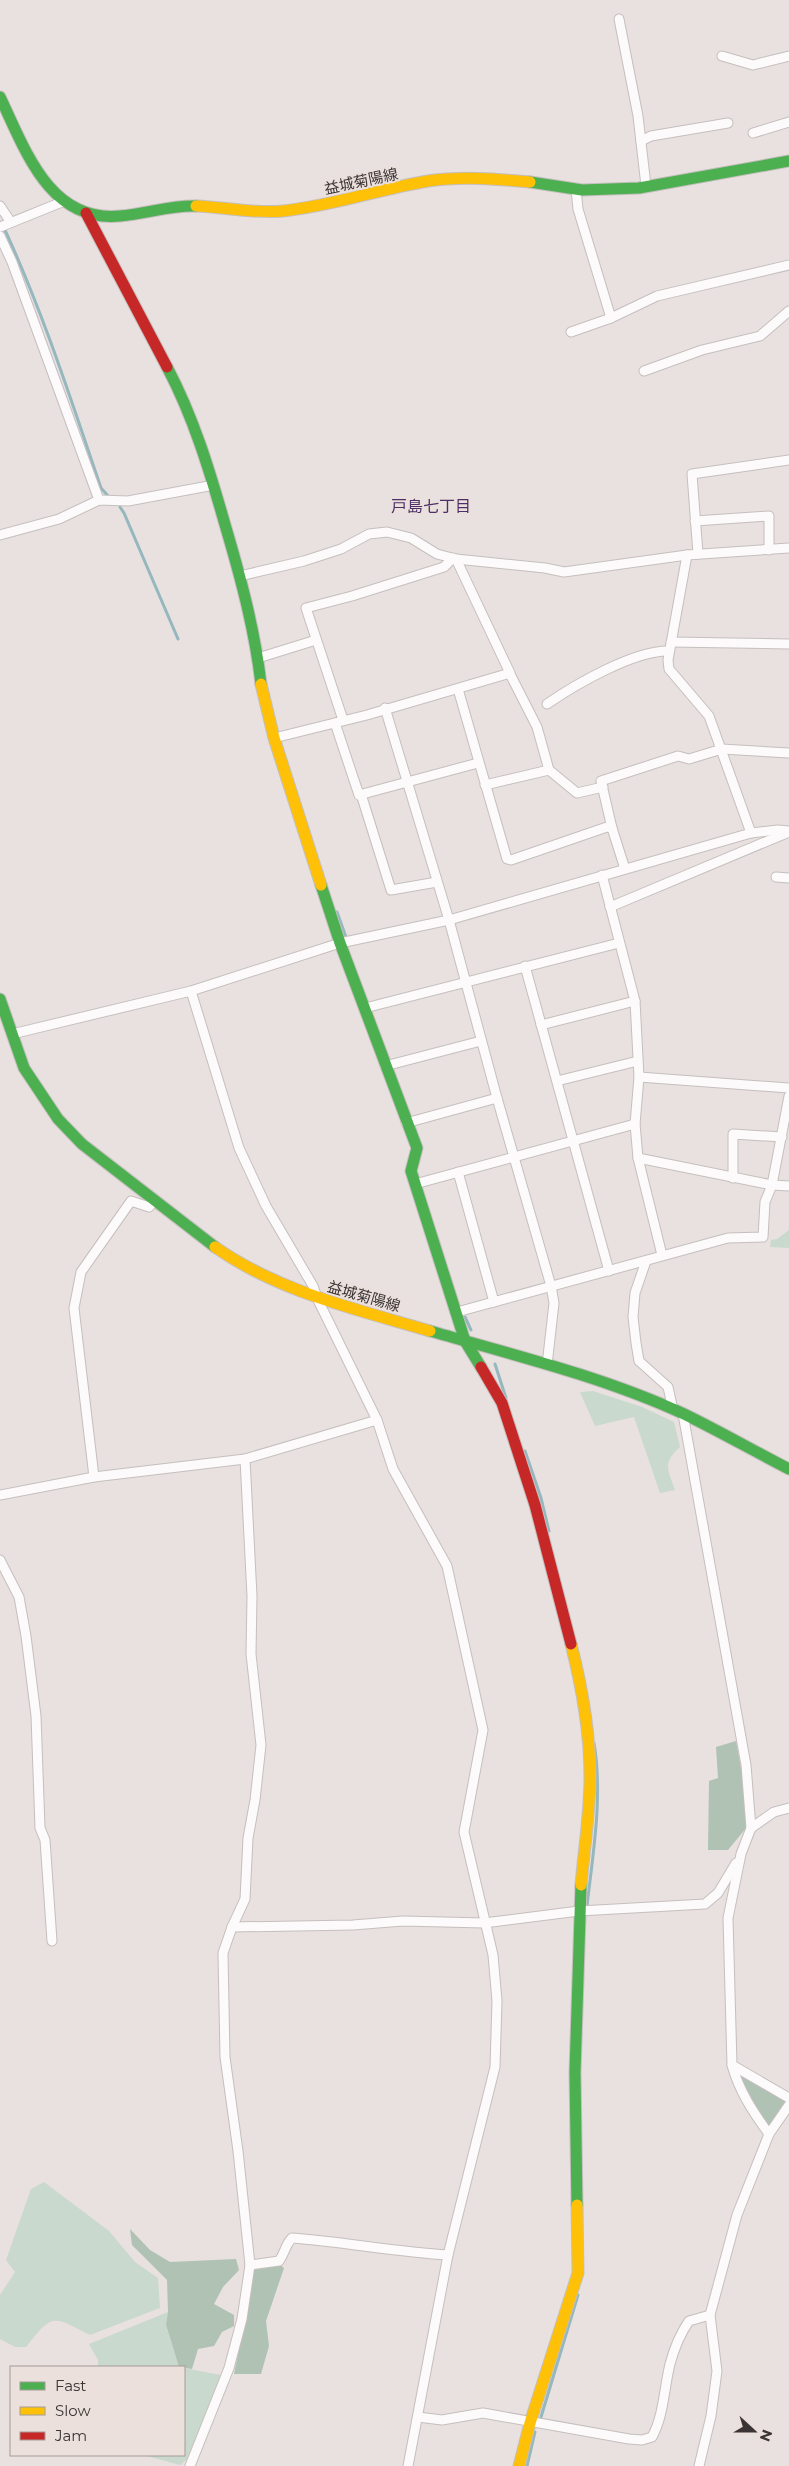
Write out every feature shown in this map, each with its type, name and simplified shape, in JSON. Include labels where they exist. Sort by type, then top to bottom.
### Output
[{"type":"street","points":[[618,19],[641,141],[646,186]]},
{"type":"street","points":[[722,56],[753,65],[789,56]]},
{"type":"street","name":"益城菊陽線","points":[[0,97],[44,182],[62,202],[86,213],[107,217],[180,206],[205,205],[258,212],[284,210],[348,200],[430,181],[475,179],[534,183],[576,189],[612,190],[646,186],[789,160]]},
{"type":"street","points":[[753,133],[789,122]]},
{"type":"street","points":[[641,141],[651,136],[728,123]]},
{"type":"street","points":[[576,189],[578,209],[611,318]]},
{"type":"street","points":[[0,226],[62,202]]},
{"type":"street","points":[[0,206],[10,221]]},
{"type":"street","points":[[86,213],[186,403],[214,485],[240,576],[258,658],[263,697],[274,738],[340,943],[406,1123],[417,1148],[411,1171],[466,1341],[502,1403],[535,1505],[580,1680],[587,1728],[590,1778],[579,1911],[578,2017],[574,2072],[578,2273],[530,2423],[519,2466]]},
{"type":"street","points":[[0,236],[12,262],[99,500]]},
{"type":"street","points":[[571,332],[611,318],[657,296],[789,265]]},
{"type":"street","points":[[644,371],[702,350],[760,336],[789,312]]},
{"type":"street","points":[[698,554],[692,474],[789,460]]},
{"type":"street","points":[[0,535],[59,519],[99,500],[128,501],[214,485]]},
{"type":"street","points":[[695,521],[769,516],[769,550]]},
{"type":"street","points":[[240,576],[304,561],[340,548],[369,534],[387,532],[411,538],[437,554],[564,572],[687,555],[789,548]]},
{"type":"street","points":[[687,555],[670,646],[669,669],[709,716],[751,833]]},
{"type":"street","points":[[455,558],[444,567],[352,596],[306,608],[339,721],[357,794],[408,783],[478,763]]},
{"type":"street","points":[[455,558],[509,672],[538,727],[549,770],[577,793],[603,787]]},
{"type":"street","points":[[258,658],[316,640]]},
{"type":"street","points":[[548,704],[566,691],[641,654],[670,646],[789,644]]},
{"type":"street","points":[[274,738],[458,689],[509,672]]},
{"type":"street","points":[[458,689],[507,858],[511,860],[607,827],[612,828]]},
{"type":"street","points":[[385,708],[449,920],[481,1041],[551,1286],[554,1303],[547,1365]]},
{"type":"street","points":[[625,869],[612,828],[601,781],[678,756],[689,759],[722,749],[789,753]]},
{"type":"street","points":[[485,785],[549,770]]},
{"type":"street","points":[[361,794],[391,890],[437,882]]},
{"type":"street","points":[[0,1038],[191,991],[340,943],[449,920],[751,833],[778,830],[789,832]]},
{"type":"street","points":[[610,907],[789,832]]},
{"type":"street","points":[[602,875],[634,1001],[638,1061],[635,1124],[638,1158],[662,1255]]},
{"type":"street","points":[[776,877],[789,878]]},
{"type":"street","points":[[365,1008],[619,943]]},
{"type":"street","points":[[525,966],[609,1270]]},
{"type":"street","points":[[191,991],[239,1148],[266,1206],[313,1286],[317,1298],[377,1420],[393,1469],[447,1566],[483,1730],[464,1832],[493,1955],[497,2001],[495,2067],[448,2255],[408,2466]]},
{"type":"street","name":"益城菊陽線","points":[[0,999],[24,1068],[58,1119],[82,1144],[154,1201],[230,1257],[255,1272],[317,1298],[547,1365],[678,1412],[789,1469]]},
{"type":"street","points":[[541,1025],[634,1001]]},
{"type":"street","points":[[386,1066],[481,1041]]},
{"type":"street","points":[[557,1081],[638,1061]]},
{"type":"street","points":[[638,1078],[789,1088]]},
{"type":"street","points":[[457,1312],[728,1238],[763,1237],[765,1202],[772,1186],[789,1096]]},
{"type":"street","points":[[406,1123],[497,1098]]},
{"type":"street","points":[[415,1184],[635,1124]]},
{"type":"street","points":[[732,1178],[733,1134],[782,1137]]},
{"type":"street","points":[[638,1158],[772,1186],[789,1186]]},
{"type":"street","points":[[458,1172],[494,1302]]},
{"type":"street","points":[[94,1477],[74,1308],[80,1272],[131,1201],[149,1207],[154,1201]]},
{"type":"street","points":[[232,1927],[353,1925],[404,1921],[484,1922],[579,1911],[705,1904],[718,1893],[741,1854],[751,1828],[746,1765],[678,1412],[668,1387],[639,1361],[633,1317],[635,1293],[646,1261]]},
{"type":"street","points":[[0,1495],[94,1477],[245,1459],[377,1420]]},
{"type":"street","points":[[190,2466],[229,2368],[242,2320],[250,2266],[238,2151],[225,2057],[223,1953],[245,1899],[248,1838],[255,1800],[261,1745],[252,1654],[252,1596],[245,1459]]},
{"type":"street","points":[[0,1560],[19,1597],[26,1636],[36,1716],[40,1828],[45,1840],[52,1941]]},
{"type":"street","points":[[751,1828],[774,1812],[789,1808]]},
{"type":"street","points":[[741,1854],[728,1918],[732,2065],[737,2082],[754,2114],[769,2134]]},
{"type":"street","points":[[732,2065],[789,2098]]},
{"type":"street","points":[[699,2466],[711,2416],[717,2371],[710,2315],[737,2215],[769,2134],[789,2106]]},
{"type":"street","points":[[250,2266],[279,2261],[284,2255],[286,2244],[292,2238],[352,2243],[400,2252],[448,2255]]},
{"type":"street","points":[[418,2417],[442,2420],[483,2413],[530,2423],[629,2439],[642,2440],[652,2437],[661,2411],[670,2364],[683,2330],[689,2321],[710,2315]]},
{"type":"green space","points":[[789,1230],[789,1248],[770,1247],[771,1240],[777,1239]]},
{"type":"green space","points":[[593,1391],[642,1407],[674,1422],[680,1447],[671,1458],[668,1467],[675,1490],[660,1493],[634,1417],[595,1426],[580,1392]]},
{"type":"green space","points":[[736,1741],[751,1822],[728,1850],[708,1850],[709,1781],[718,1778],[716,1747]]},
{"type":"green space","points":[[738,2072],[789,2102],[771,2126],[764,2122]]},
{"type":"green space","points":[[44,2182],[109,2231],[135,2262],[158,2278],[160,2308],[90,2335],[61,2321],[54,2321],[42,2328],[26,2347],[15,2347],[0,2339],[0,2295],[15,2272],[6,2260],[31,2189]]},
{"type":"green space","points":[[130,2229],[150,2250],[170,2262],[236,2259],[239,2270],[223,2287],[214,2304],[234,2315],[234,2326],[222,2332],[214,2346],[198,2349],[192,2369],[179,2366],[166,2325],[168,2312],[167,2280],[132,2245]]},
{"type":"green space","points":[[280,2265],[284,2268],[266,2321],[269,2346],[261,2374],[234,2374],[245,2320],[252,2269]]},
{"type":"green space","points":[[168,2312],[166,2326],[179,2366],[98,2366],[98,2360],[89,2344]]},
{"type":"green space","points":[[185,2368],[221,2375],[189,2458],[180,2465],[147,2456],[185,2456]]},
{"type":"waterway","points":[[4,228],[44,324],[101,488],[109,497]]},
{"type":"waterway","points":[[120,507],[178,639]]},
{"type":"waterway","points":[[337,912],[347,940]]},
{"type":"waterway","points":[[465,1317],[471,1330]]},
{"type":"waterway","points":[[495,1364],[506,1398]]},
{"type":"waterway","points":[[525,1451],[541,1498],[549,1531]]},
{"type":"waterway","points":[[587,1906],[594,1845],[598,1783],[594,1743]]},
{"type":"waterway","points":[[541,2417],[578,2295]]},
{"type":"waterway","points":[[527,2466],[535,2432]]},
{"type":"traffic: fast","points":[[0,97],[19,139],[43,179],[57,195],[75,208],[95,215],[120,216],[196,206]]},
{"type":"traffic: fast","points":[[530,182],[582,190],[639,188],[789,161]]},
{"type":"traffic: fast","points":[[167,367],[193,426],[220,507],[247,605],[261,684]]},
{"type":"traffic: fast","points":[[321,885],[340,943],[417,1148],[411,1171],[465,1341],[481,1367]]},
{"type":"traffic: fast","points":[[0,999],[24,1068],[58,1119],[82,1144],[215,1247]]},
{"type":"traffic: fast","points":[[430,1331],[591,1378],[654,1401],[710,1427],[789,1469]]},
{"type":"traffic: fast","points":[[577,2205],[575,2072],[581,1885]]},
{"type":"traffic: slow","points":[[196,206],[272,212],[301,209],[410,184],[441,179],[479,178],[530,182]]},
{"type":"traffic: slow","points":[[261,684],[274,738],[321,885]]},
{"type":"traffic: slow","points":[[215,1247],[240,1263],[292,1288],[346,1307],[430,1331]]},
{"type":"traffic: slow","points":[[571,1644],[585,1710],[590,1760],[589,1804],[581,1885]]},
{"type":"traffic: slow","points":[[519,2466],[530,2423],[578,2273],[577,2205]]},
{"type":"traffic: jam","points":[[86,213],[167,367]]},
{"type":"traffic: jam","points":[[481,1367],[502,1403],[535,1505],[571,1644]]},
{"type":"district","name":"戸島七丁目","points":[[431,506]]}]
